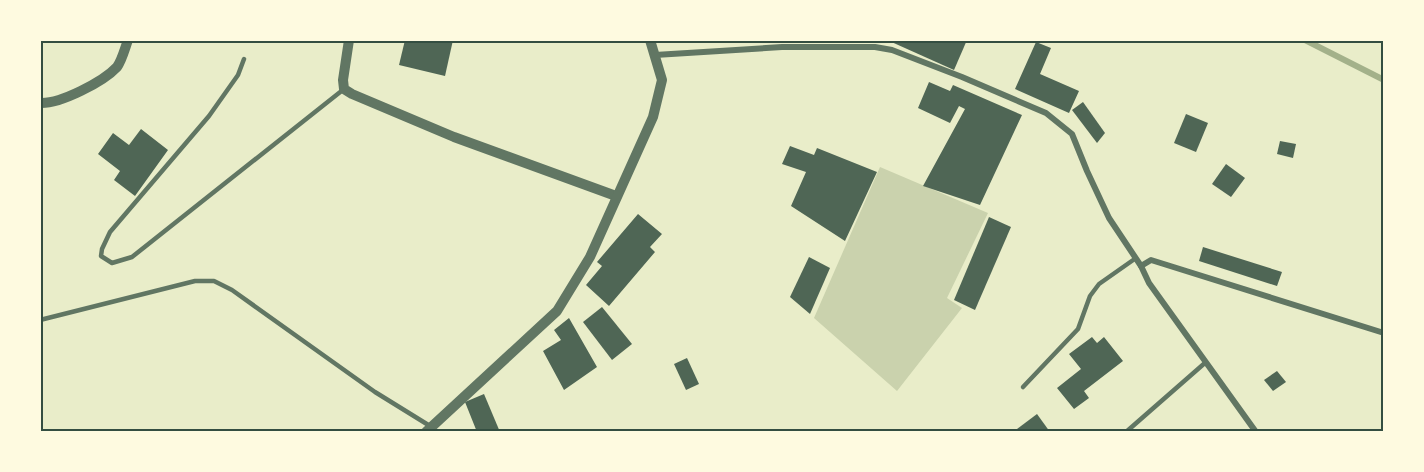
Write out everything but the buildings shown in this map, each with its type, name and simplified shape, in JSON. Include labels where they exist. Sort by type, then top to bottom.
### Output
[{"type":"street","points":[[40,103],[52,103],[87,88],[117,66],[128,40]]},
{"type":"street","points":[[349,40],[342,80],[344,89],[352,94],[454,137],[616,196]]},
{"type":"street","points":[[431,430],[557,311],[590,257],[653,117],[662,80],[650,40]]},
{"type":"street","points":[[655,55],[782,47],[875,46],[892,50],[962,77],[1046,113],[1072,134],[1109,218],[1141,266],[1159,299],[1256,432]]},
{"type":"street","points":[[1141,266],[1151,260],[1383,333]]},
{"type":"lane","points":[[244,59],[238,75],[209,116],[110,232],[101,256],[112,263],[132,257],[344,89]]},
{"type":"lane","points":[[1023,387],[1078,329],[1090,296],[1099,284],[1136,258]]},
{"type":"lane","points":[[40,320],[195,281],[214,281],[232,290],[431,430]]},
{"type":"lane","points":[[1126,432],[1206,362]]},
{"type":"green space","points":[[880,167],[988,213],[947,298],[962,308],[897,391],[814,318]]},
{"type":"waterway","points":[[1305,40],[1384,80]]}]
